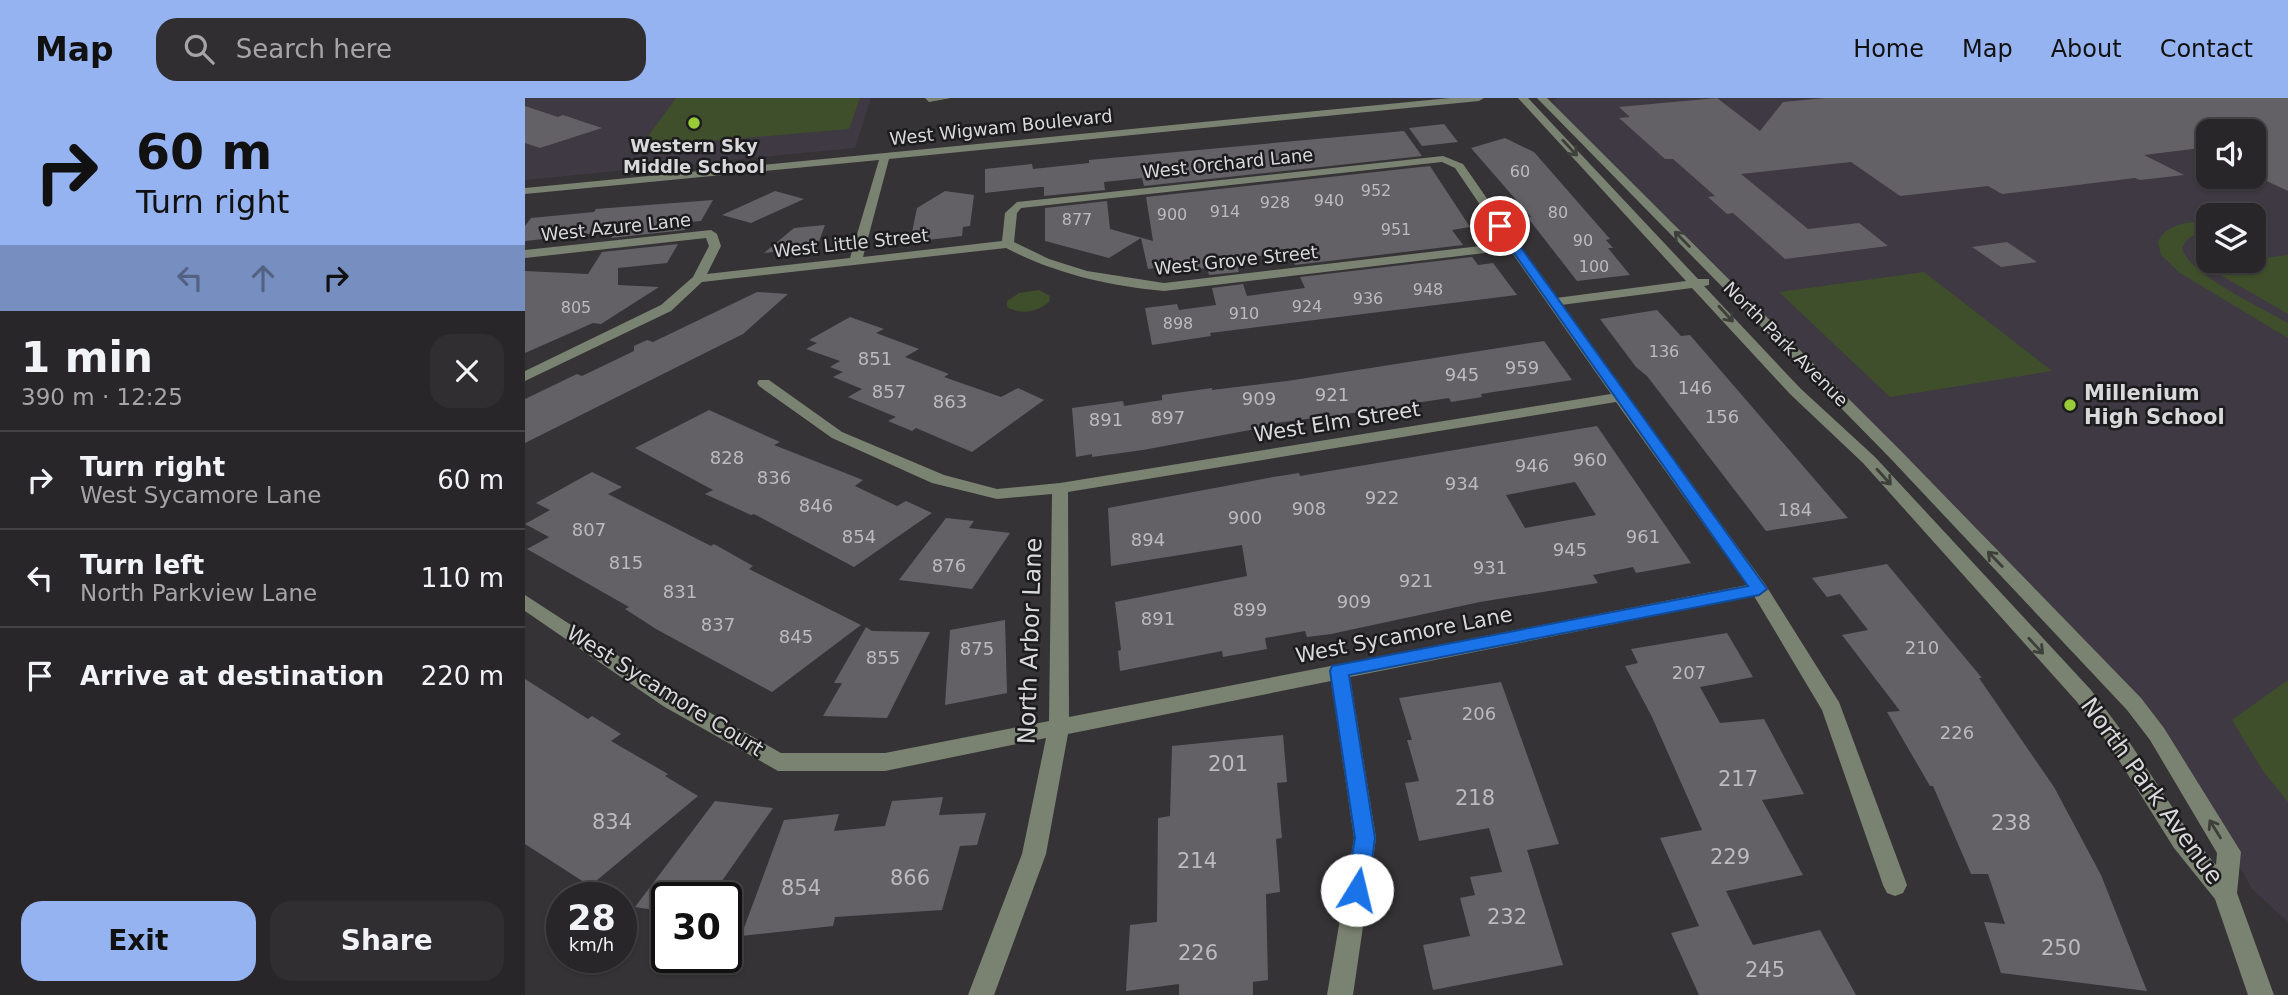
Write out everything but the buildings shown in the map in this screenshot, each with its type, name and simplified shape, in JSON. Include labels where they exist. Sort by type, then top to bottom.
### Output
[{"type":"street","points":[[929,99],[946,98]]},
{"type":"street","name":"West Wigwam Boulevard","points":[[525,191],[1479,98]]},
{"type":"street","name":"North Park Avenue","points":[[1523,98],[1698,283],[1795,391],[1869,460],[2084,696],[2117,740],[2182,841],[2225,893],[2261,995]]},
{"type":"street","name":"North Park Avenue","points":[[1542,98],[1723,279],[2134,704],[2157,734],[2229,852],[2225,893]]},
{"type":"street","points":[[856,260],[885,156]]},
{"type":"street","name":"West Orchard Lane","points":[[1008,244],[1011,213],[1017,205],[1443,159],[1459,166],[1514,246]]},
{"type":"street","name":"West Azure Lane","points":[[525,254],[711,234],[715,246],[698,279]]},
{"type":"street","name":"West Little Street","points":[[698,279],[1008,244]]},
{"type":"street","name":"West Grove Street","points":[[1008,244],[1030,257],[1125,285],[1164,288],[1514,246]]},
{"type":"street","points":[[1514,246],[1759,589],[1832,708],[1895,886]]},
{"type":"street","points":[[525,377],[666,308],[698,279]]},
{"type":"street","points":[[1552,302],[1723,279]]},
{"type":"street","name":"West Elm Street","points":[[764,383],[837,435],[938,479],[997,494],[1060,488],[1620,397]]},
{"type":"street","name":"North Arbor Lane","points":[[981,995],[1034,855],[1059,727],[1060,488]]},
{"type":"street","name":"West Sycamore Lane","points":[[1059,727],[1759,589]]},
{"type":"street","points":[[1992,597],[2028,592]]},
{"type":"street","name":"West Sycamore Court","points":[[525,602],[670,699],[778,762],[885,762],[1059,727]]},
{"type":"street","points":[[1339,671],[1365,838],[1340,995]]},
{"type":"shaded area","name":"Western Sky Middle School","points":[[525,98],[871,98],[855,148],[525,180]]},
{"type":"shaded area","name":"Millenium High School","points":[[1557,98],[2288,98],[2288,922],[2252,889],[2180,758],[1995,549],[1552,101]]},
{"type":"green space","points":[[676,98],[860,98],[849,129],[640,147]]},
{"type":"green space","points":[[2194,222],[2196,235],[2182,248],[2196,267],[2196,273],[2204,273],[2245,300],[2288,323],[2288,338],[2180,273],[2161,255],[2158,242],[2167,231]]},
{"type":"green space","points":[[2288,255],[2288,314],[2217,273],[2266,273],[2266,258]]},
{"type":"green space","points":[[1924,272],[2052,371],[1890,397],[1779,292]]},
{"type":"green space","points":[[1039,290],[1050,296],[1049,302],[1039,308],[1023,312],[1007,307],[1007,301],[1019,293]]},
{"type":"green space","points":[[2288,680],[2288,802],[2263,771],[2232,720]]},
{"type":"place","name":"Western Sky Middle School","points":[[694,123]]},
{"type":"place","name":"Millenium High School","points":[[2070,405]]},
{"type":"route","points":[[1357,890],[1365,838],[1339,671],[1759,589],[1500,226]]}]
